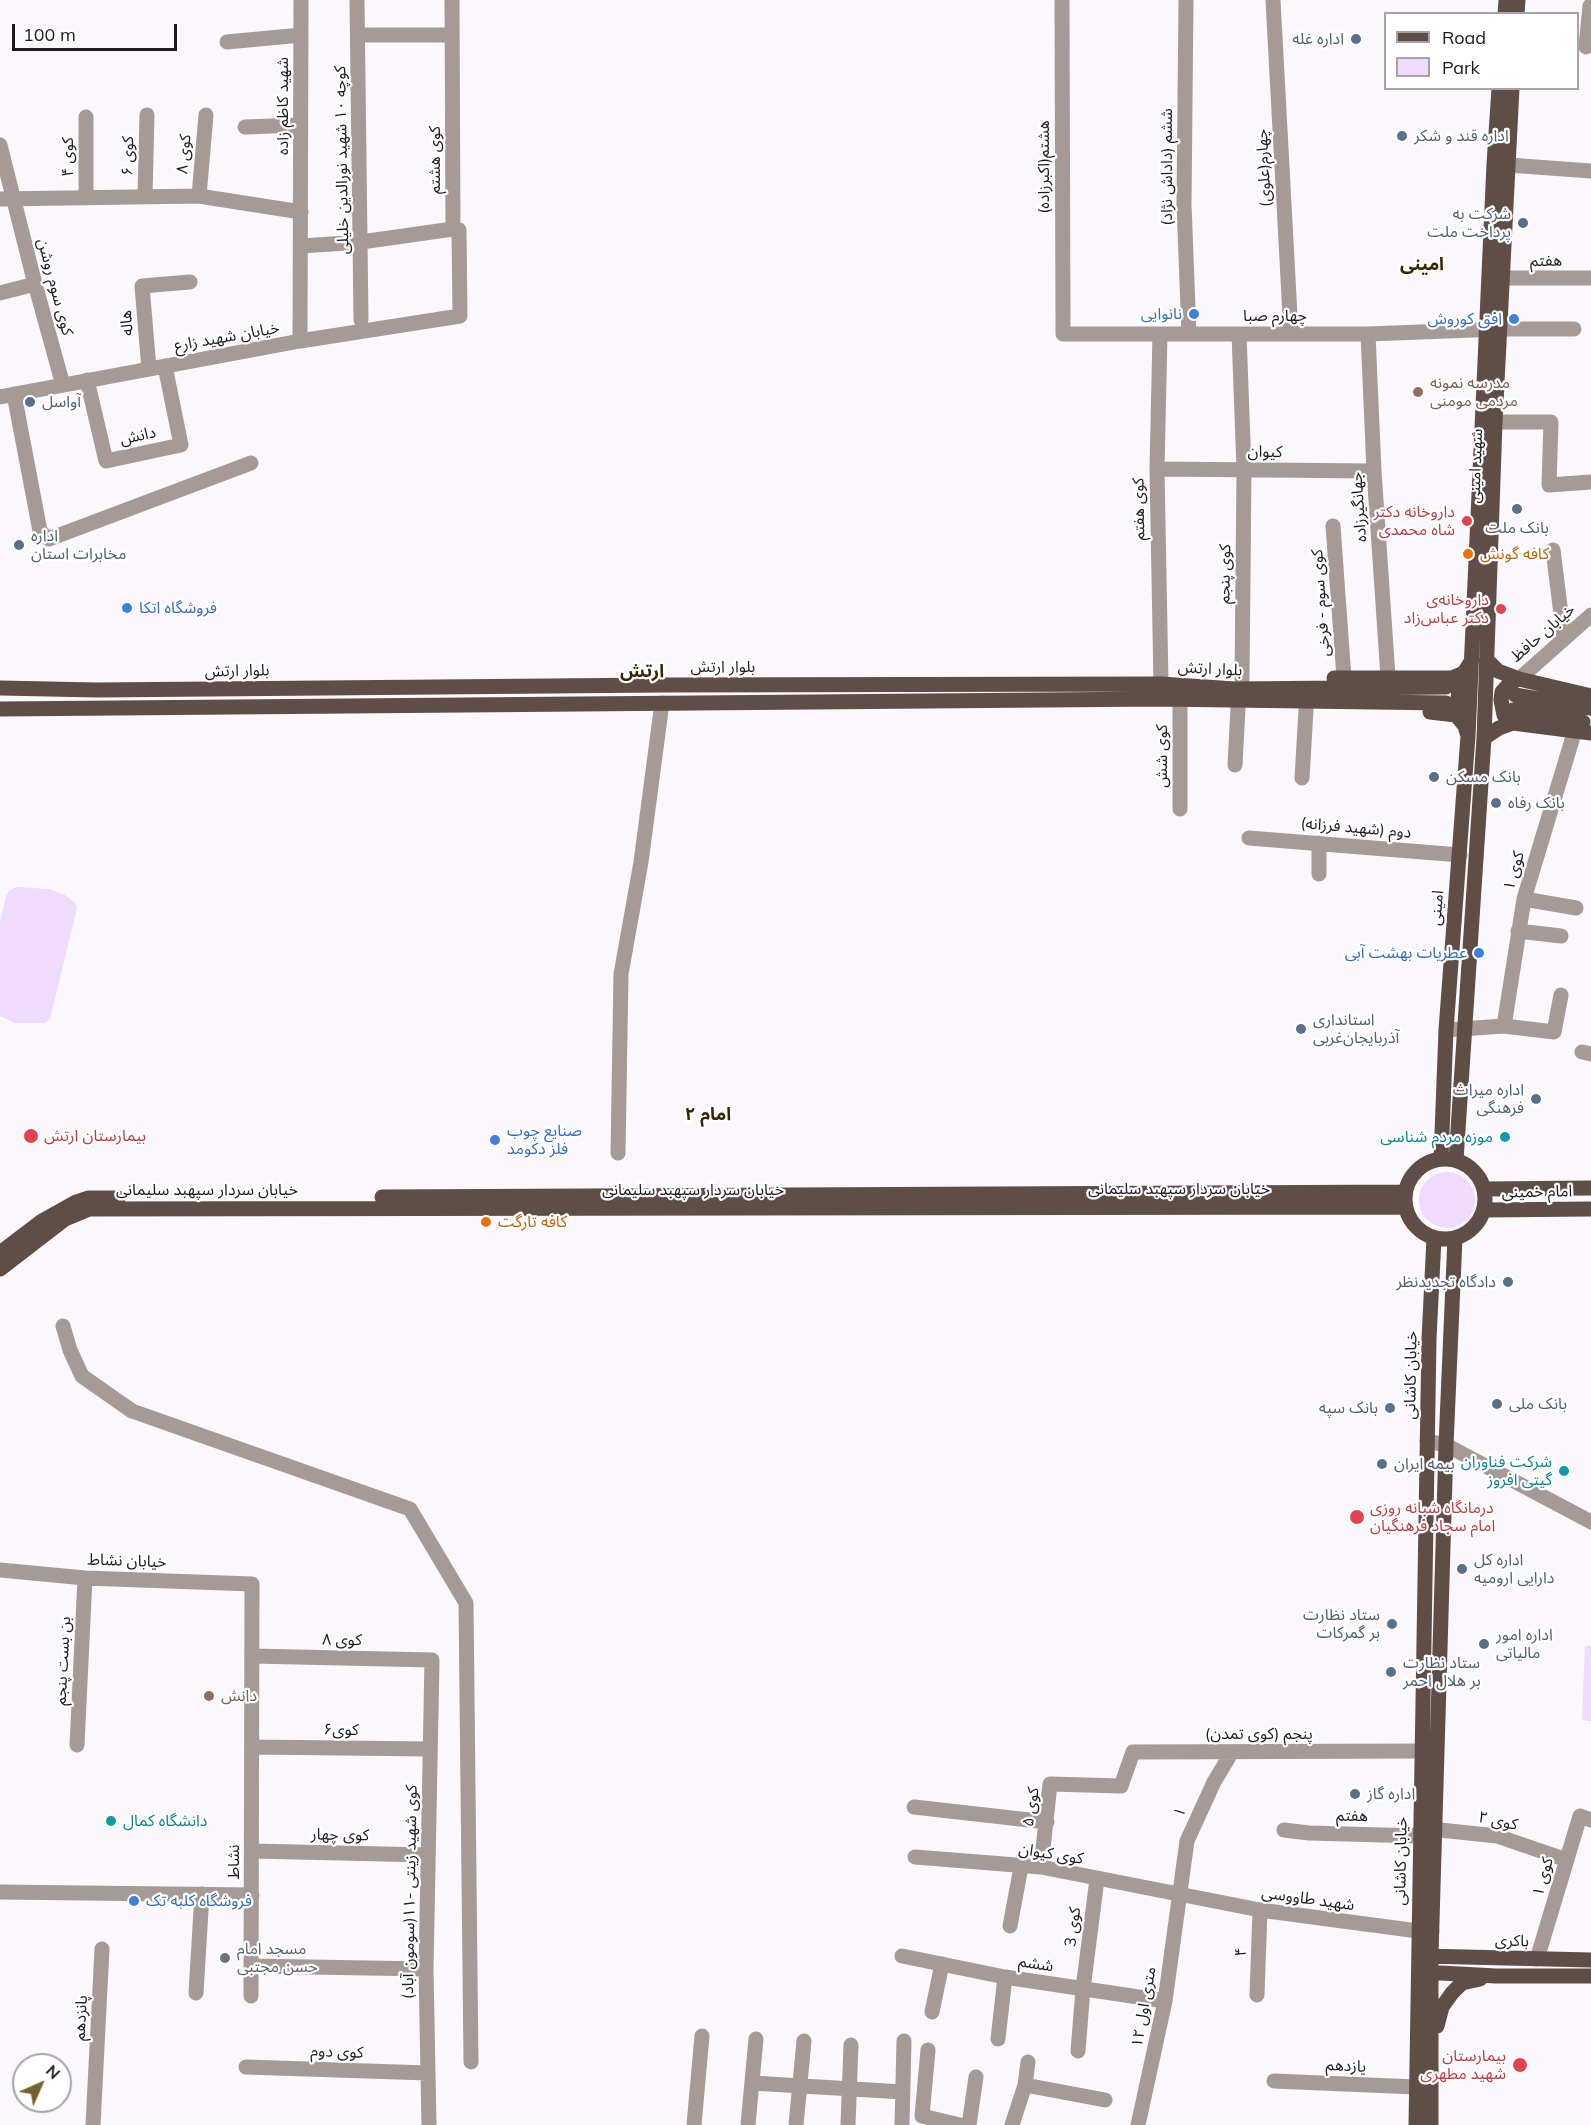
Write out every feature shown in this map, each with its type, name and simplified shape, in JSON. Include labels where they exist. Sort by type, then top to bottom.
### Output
[{"type":"main road","name":"شهید امینی","points":[[1484,738],[1479,660],[1500,165],[1499,90]]},
{"type":"main road","name":"شهید امینی","points":[[1500,165],[1512,90]]},
{"type":"main road","points":[[1160,692],[1180,703],[1306,710],[1448,695],[1464,673],[1479,660],[1519,679],[1591,696]]},
{"type":"main road","name":"امینی","points":[[1448,1159],[1446,1030],[1468,736],[1479,660]]},
{"type":"main road","points":[[1160,692],[1242,679],[1388,677],[1448,695]]},
{"type":"main road","points":[[1519,679],[1505,687],[1501,700],[1504,715],[1514,709],[1591,708]]},
{"type":"main road","points":[[662,685],[662,703]]},
{"type":"main road","name":"بلوار ارتش","points":[[0,688],[97,690],[662,685],[1160,692]]},
{"type":"main road","name":"بلوار ارتش","points":[[0,709],[97,710],[662,703],[1235,689],[1448,695]]},
{"type":"main road","points":[[97,690],[97,710]]},
{"type":"main road","points":[[1448,695],[1468,736]]},
{"type":"main road","points":[[1448,1159],[1466,1030],[1484,738],[1499,728],[1514,709]]},
{"type":"main road","points":[[1514,709],[1591,723]]},
{"type":"main road","points":[[1514,709],[1575,730],[1591,733]]},
{"type":"main road","points":[[1448,1159],[1474,1171],[1484,1189],[1484,1210],[1480,1220],[1473,1228],[1455,1238],[1434,1238],[1419,1230],[1408,1216],[1405,1200],[1409,1180],[1422,1165],[1448,1159]]},
{"type":"main road","name":"امام خمینی","points":[[1484,1189],[1591,1188]]},
{"type":"main road","name":"خیابان سردار سپهبد سلیمانی","points":[[0,1253],[60,1209],[88,1198],[1405,1200]]},
{"type":"main road","name":"خیابان سردار سپهبد سلیمانی","points":[[0,1269],[65,1219],[89,1209],[1405,1200]]},
{"type":"main road","name":"امام خمینی","points":[[1484,1210],[1591,1209]]},
{"type":"main road","name":"خیابان کاشانی","points":[[1431,2125],[1431,2046],[1424,1956],[1425,1831],[1421,1751],[1429,1339],[1434,1238]]},
{"type":"main road","points":[[1425,1831],[1455,1238]]},
{"type":"main road","name":"باکری","points":[[1424,1956],[1591,1960]]},
{"type":"main road","name":"خیابان کاشانی","points":[[1416,2125],[1416,2087],[1425,1972]]},
{"type":"main road","name":"باکری","points":[[1425,1972],[1496,1976],[1591,1976]]},
{"type":"main road","points":[[1431,2046],[1442,2007],[1452,1993],[1462,1983],[1496,1976]]},
{"type":"street","name":"شهید کاظم زاده","points":[[300,341],[301,0]]},
{"type":"street","name":"کوچه ۱۰ شهید نورالدین خلیلی","points":[[357,0],[361,320]]},
{"type":"street","name":"کوی هشتم","points":[[452,0],[453,229],[459,230],[460,316]]},
{"type":"street","name":"هشتم(اکبرزاده)","points":[[1062,0],[1063,334]]},
{"type":"street","name":"ششم (داداش نژاد)","points":[[1186,0],[1184,204],[1189,334]]},
{"type":"street","name":"چهارم(علوی)","points":[[1273,0],[1291,334]]},
{"type":"street","points":[[1589,46],[1590,6]]},
{"type":"street","points":[[227,42],[301,35]]},
{"type":"street","points":[[358,35],[452,35]]},
{"type":"street","name":"کوی ۸","points":[[199,196],[206,115]]},
{"type":"street","name":"کوی ۶","points":[[146,196],[147,116]]},
{"type":"street","name":"کوی ۴","points":[[86,117],[86,198]]},
{"type":"street","points":[[245,127],[300,125]]},
{"type":"street","name":"کوی سوم روشن","points":[[0,145],[7,199],[63,385]]},
{"type":"street","points":[[1500,165],[1591,171]]},
{"type":"street","points":[[7,199],[199,196],[301,212]]},
{"type":"street","points":[[301,246],[361,242],[453,229]]},
{"type":"street","name":"هفتم","points":[[1495,279],[1591,278]]},
{"type":"street","name":"هاله","points":[[149,369],[142,286],[190,282]]},
{"type":"street","points":[[0,293],[34,284]]},
{"type":"street","name":"خیابان شهید زارع","points":[[7,395],[300,341],[460,316]]},
{"type":"street","points":[[1493,329],[1574,329]]},
{"type":"street","name":"چهارم صبا","points":[[1063,334],[1368,334],[1493,329]]},
{"type":"street","name":"کوی هفتم","points":[[1160,334],[1156,469],[1160,692]]},
{"type":"street","name":"کوی پنجم","points":[[1239,334],[1244,469],[1242,679]]},
{"type":"street","name":"جهانگیرزاده","points":[[1368,334],[1374,471],[1388,677]]},
{"type":"street","name":"دانش","points":[[87,380],[106,461],[181,445],[165,366]]},
{"type":"street","points":[[7,395],[40,531],[49,539],[251,463]]},
{"type":"street","points":[[1491,413],[1551,422],[1550,485],[1591,482]]},
{"type":"street","name":"کیوان","points":[[1156,469],[1374,471]]},
{"type":"street","name":"کوی سوم - فرخی","points":[[1333,526],[1344,678]]},
{"type":"street","points":[[1553,550],[1564,638]]},
{"type":"street","name":"خیابان حافظ","points":[[1519,679],[1591,615]]},
{"type":"street","points":[[618,1153],[621,974],[641,862],[662,703]]},
{"type":"street","name":"کوی شش","points":[[1180,703],[1180,809]]},
{"type":"street","points":[[1235,765],[1238,708]]},
{"type":"street","points":[[1302,778],[1306,710]]},
{"type":"street","name":"کوی ۱","points":[[1504,1026],[1524,899],[1575,730]]},
{"type":"street","name":"دوم (شهید فرزانه)","points":[[1249,838],[1460,855]]},
{"type":"street","points":[[1319,843],[1319,874]]},
{"type":"street","points":[[1524,899],[1576,908]]},
{"type":"street","points":[[1518,931],[1561,936]]},
{"type":"street","points":[[1446,1030],[1504,1026],[1554,1032],[1561,995]]},
{"type":"street","points":[[63,1326],[70,1350],[82,1376],[132,1411],[410,1509],[466,1603],[471,2062]]},
{"type":"street","points":[[1427,1441],[1446,1445],[1591,1522]]},
{"type":"street","name":"خیابان نشاط","points":[[0,1570],[85,1578],[252,1584]]},
{"type":"street","name":"بن بست پنجم","points":[[77,1745],[85,1578]]},
{"type":"street","name":"نشاط","points":[[251,1996],[252,1584]]},
{"type":"street","name":"کوی ۸","points":[[252,1656],[432,1660]]},
{"type":"street","name":"کوی شهید زینتی -۱۱(سومون آباد)","points":[[429,2125],[426,1969],[432,1660]]},
{"type":"street","name":"کوی۶","points":[[252,1747],[430,1749]]},
{"type":"street","name":"پنجم (کوی تمدن)","points":[[1121,1786],[1133,1752],[1421,1751]]},
{"type":"street","name":"۱","points":[[1181,1893],[1187,1841],[1214,1782],[1232,1752]]},
{"type":"street","name":"کوی ۵","points":[[1041,1867],[1050,1784],[1121,1786]]},
{"type":"street","points":[[914,1807],[1047,1822]]},
{"type":"street","name":"کوی ۱","points":[[1537,1959],[1580,1816],[1591,1820]]},
{"type":"street","name":"هفتم","points":[[1284,1830],[1309,1833],[1425,1831]]},
{"type":"street","name":"کوی ۲","points":[[1425,1831],[1497,1836],[1567,1860]]},
{"type":"street","name":"کوی چهار","points":[[252,1851],[428,1855]]},
{"type":"street","name":"کوی کیوان","points":[[915,1857],[1041,1867],[1097,1880],[1181,1893]]},
{"type":"street","points":[[1010,1926],[1021,1867]]},
{"type":"street","name":"کوی 3","points":[[1078,2051],[1083,1989],[1097,1880]]},
{"type":"street","points":[[0,1892],[252,1895]]},
{"type":"street","name":"شهید طاووسی","points":[[1181,1893],[1260,1910],[1425,1931]]},
{"type":"street","name":"۱۲ متری اول","points":[[1138,2125],[1165,2001],[1181,1893]]},
{"type":"street","points":[[196,1993],[202,1894]]},
{"type":"street","name":"۴","points":[[1257,1995],[1260,1910]]},
{"type":"street","name":"پانزدهم","points":[[93,2125],[102,1949]]},
{"type":"street","name":"ششم","points":[[902,1956],[1005,1977],[1165,2001]]},
{"type":"street","points":[[932,2012],[942,1964]]},
{"type":"street","points":[[252,1966],[426,1969]]},
{"type":"street","points":[[998,2039],[1005,1977]]},
{"type":"street","points":[[694,2125],[702,2036]]},
{"type":"street","points":[[748,2125],[756,2039]]},
{"type":"street","points":[[796,2125],[804,2041]]},
{"type":"street","points":[[902,2125],[904,2041]]},
{"type":"street","points":[[848,2125],[851,2045]]},
{"type":"street","points":[[928,2050],[922,2116],[926,2119],[960,2125]]},
{"type":"street","points":[[1012,2125],[1025,2085],[1028,2062]]},
{"type":"street","name":"کوی دوم","points":[[246,2067],[428,2073]]},
{"type":"street","points":[[969,2125],[976,2077]]},
{"type":"street","name":"یازدهم","points":[[1274,2081],[1416,2087]]},
{"type":"street","points":[[752,2083],[903,2092]]},
{"type":"street","points":[[1025,2085],[1105,2100]]},
{"type":"green space","points":[[16,887],[49,889],[65,895],[76,904],[77,908],[50,1019],[45,1023],[15,1023],[0,1016],[0,923],[6,896]]},
{"type":"green space","points":[[1447,1172],[1458,1174],[1467,1180],[1473,1189],[1475,1200],[1473,1211],[1467,1220],[1458,1226],[1447,1228],[1436,1226],[1427,1220],[1421,1211],[1419,1200],[1421,1189],[1427,1180],[1436,1174]]},
{"type":"green space","points":[[1585,1646],[1591,1646],[1591,1721],[1582,1720]]},
{"type":"place","name":"اداره غله","points":[[1356,39]]},
{"type":"place","name":"اداره قند و شکر","points":[[1402,136]]},
{"type":"place","name":"شرکت به پرداخت ملت","points":[[1523,223]]},
{"type":"place","name":"نانوایی","points":[[1194,314]]},
{"type":"place","name":"افق کوروش","points":[[1514,319]]},
{"type":"place","name":"مدرسه نمونه مردمی مومنی","points":[[1418,392]]},
{"type":"place","name":"آواسل","points":[[30,402]]},
{"type":"place","name":"بانک ملت","points":[[1517,509]]},
{"type":"place","name":"داروخانه دکتر شاه محمدی","points":[[1467,521]]},
{"type":"place","name":"اداره مخابرات استان","points":[[19,545]]},
{"type":"place","name":"کافه گونش","points":[[1468,554]]},
{"type":"place","name":"فروشگاه اتکا","points":[[127,608]]},
{"type":"place","name":"داروخانه‌ی دکتر عباس‌زاد","points":[[1501,609]]},
{"type":"place","name":"بانک مسکن","points":[[1434,777]]},
{"type":"place","name":"بانک رفاه","points":[[1496,803]]},
{"type":"place","name":"عطریات بهشت آبی","points":[[1479,953]]},
{"type":"place","name":"استانداری آذربایجان‌غربی","points":[[1301,1029]]},
{"type":"place","name":"اداره میراث فرهنگی","points":[[1536,1099]]},
{"type":"place","name":"بیمارستان ارتش","points":[[31,1136]]},
{"type":"place","name":"موزه مردم شناسی","points":[[1505,1137]]},
{"type":"place","name":"صنایع چوب فلز دکومد","points":[[495,1140]]},
{"type":"place","name":"کافه تارگت","points":[[486,1222]]},
{"type":"place","name":"دادگاه تجدیدنظر","points":[[1508,1282]]},
{"type":"place","name":"بانک ملی","points":[[1497,1404]]},
{"type":"place","name":"بانک سپه","points":[[1390,1408]]},
{"type":"place","name":"بیمه ایران","points":[[1382,1464]]},
{"type":"place","name":"شرکت فناوران گیتی افروز","points":[[1564,1471]]},
{"type":"place","name":"درمانگاه شبانه روزی امام سجاد فرهنگیان","points":[[1357,1517]]},
{"type":"place","name":"اداره کل دارایی ارومیه","points":[[1462,1569]]},
{"type":"place","name":"ستاد نظارت بر گمرکات","points":[[1392,1624]]},
{"type":"place","name":"اداره امور مالیاتی","points":[[1484,1644]]},
{"type":"place","name":"ستاد نظارت بر هلال احمر","points":[[1391,1672]]},
{"type":"place","name":"دانش","points":[[209,1696]]},
{"type":"place","name":"اداره گاز","points":[[1355,1794]]},
{"type":"place","name":"دانشگاه کمال","points":[[111,1821]]},
{"type":"place","name":"فروشگاه کلبه تک","points":[[134,1901]]},
{"type":"place","name":"مسجد امام حسن مجتبی","points":[[225,1958]]},
{"type":"place","name":"بیمارستان شهید مطهری","points":[[1520,2065]]},
{"type":"district","name":"امینی","points":[[1422,265]]},
{"type":"district","name":"ارتش","points":[[642,672]]},
{"type":"district","name":"امام ۲","points":[[708,1115]]}]
